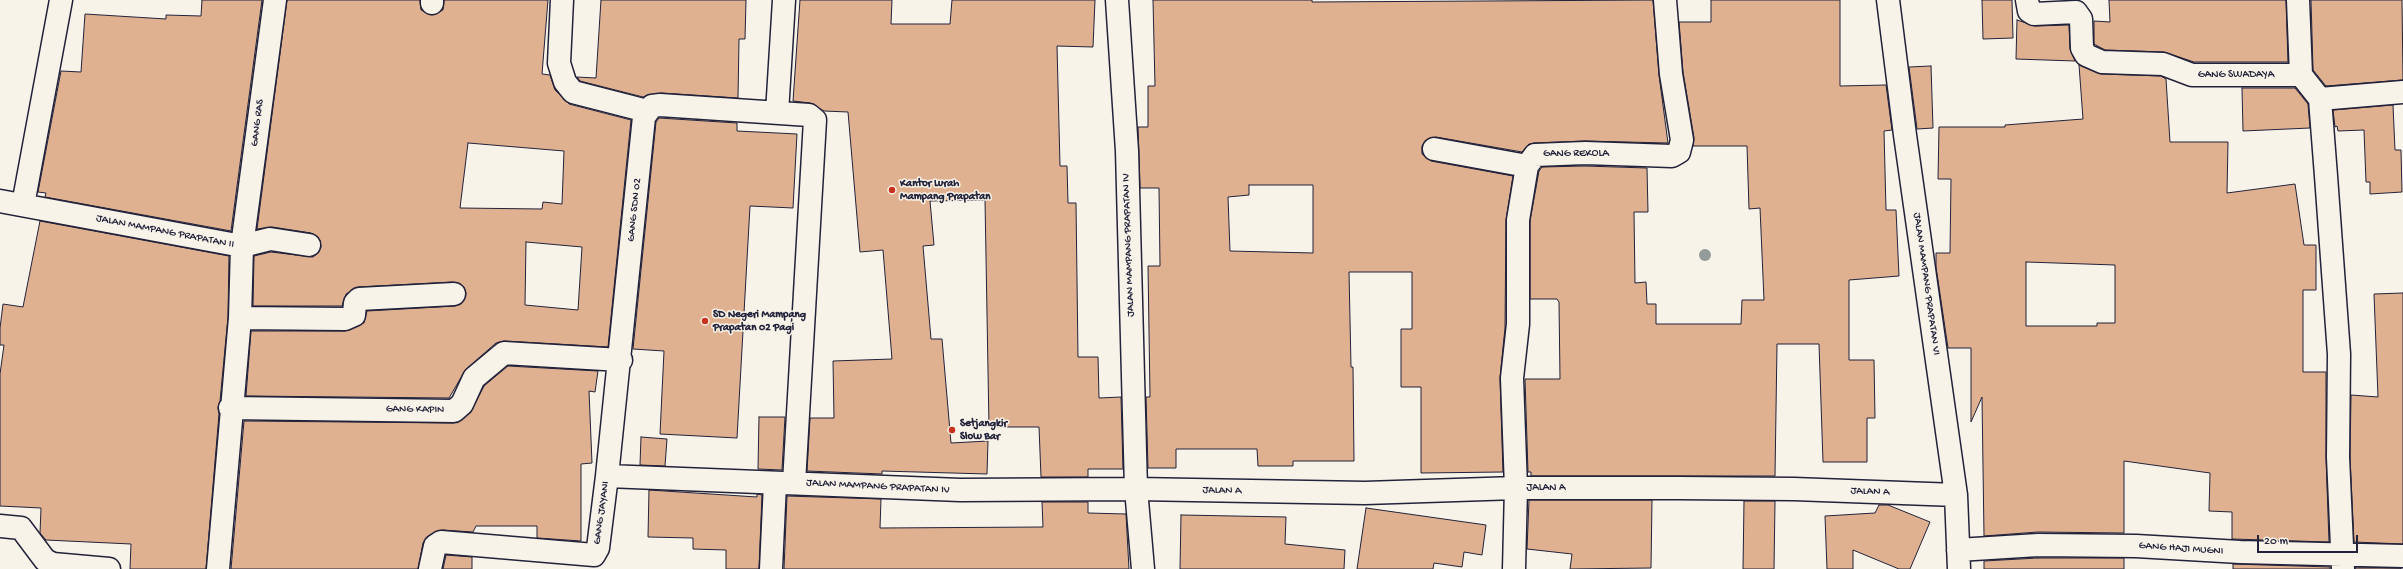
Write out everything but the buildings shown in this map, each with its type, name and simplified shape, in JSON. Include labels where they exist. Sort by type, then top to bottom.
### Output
[{"type":"street","points":[[23,205],[61,0]]},
{"type":"street","name":"GANG RAS","points":[[242,246],[275,0]]},
{"type":"street","points":[[562,0],[559,63],[565,82],[573,92],[647,111],[652,106],[660,105],[777,113],[784,0]]},
{"type":"street","name":"JALAN MAMPANG PRAPATAN IV","points":[[1117,0],[1127,151],[1136,489],[1143,569]]},
{"type":"street","name":"GANG REKOLA","points":[[1527,166],[1535,155],[1585,153],[1672,156],[1679,152],[1682,140],[1671,74],[1665,0]]},
{"type":"street","name":"JALAN MAMPANG PRAPATAN VI","points":[[1888,0],[1905,135],[1956,495],[1958,559]]},
{"type":"street","name":"GANG SWADAYA","points":[[2027,0],[2029,11],[2034,14],[2076,12],[2081,19],[2084,51],[2090,58],[2102,62],[2163,64],[2192,76],[2301,76]]},
{"type":"street","points":[[2298,0],[2301,76],[2320,100],[2339,354],[2338,457],[2342,562]]},
{"type":"street","points":[[2320,100],[2403,92]]},
{"type":"street","name":"GANG SDN 02","points":[[607,476],[647,111]]},
{"type":"street","name":"JALAN MAMPANG PRAPATAN IV","points":[[777,113],[810,114],[815,120],[785,483],[960,490],[1136,489]]},
{"type":"street","points":[[1434,148],[1527,166],[1518,220],[1518,324],[1512,378],[1516,488],[1514,569]]},
{"type":"street","name":"JALAN MAMPANG PRAPATAN II","points":[[0,201],[242,246],[240,318],[230,408],[218,569]]},
{"type":"street","points":[[242,246],[270,239],[309,245]]},
{"type":"street","points":[[240,318],[345,319],[354,315],[355,303],[359,299],[454,294]]},
{"type":"street","name":"GANG KAPIN","points":[[230,408],[454,411],[462,404],[474,378],[504,353],[620,360]]},
{"type":"street","name":"GANG JAYANI","points":[[430,569],[435,546],[440,542],[594,555],[598,548],[607,476],[785,483]]},
{"type":"street","points":[[771,569],[785,483]]},
{"type":"street","name":"JALAN A","points":[[1136,489],[1365,493],[1516,488],[1794,489],[1956,495]]},
{"type":"street","points":[[0,526],[21,528],[45,560],[53,564],[109,569]]},
{"type":"street","name":"GANG HAJI MUGNI","points":[[1958,559],[2038,545],[2136,546],[2240,552],[2342,562],[2403,556]]},
{"type":"place","name":"Kantor Lurah Mampang Prapatan","points":[[892,190]]},
{"type":"place","name":"SD Negeri Mampang Prapatan 02 Pagi","points":[[705,321]]},
{"type":"place","name":"Setjangkir Slow Bar","points":[[952,430]]}]
